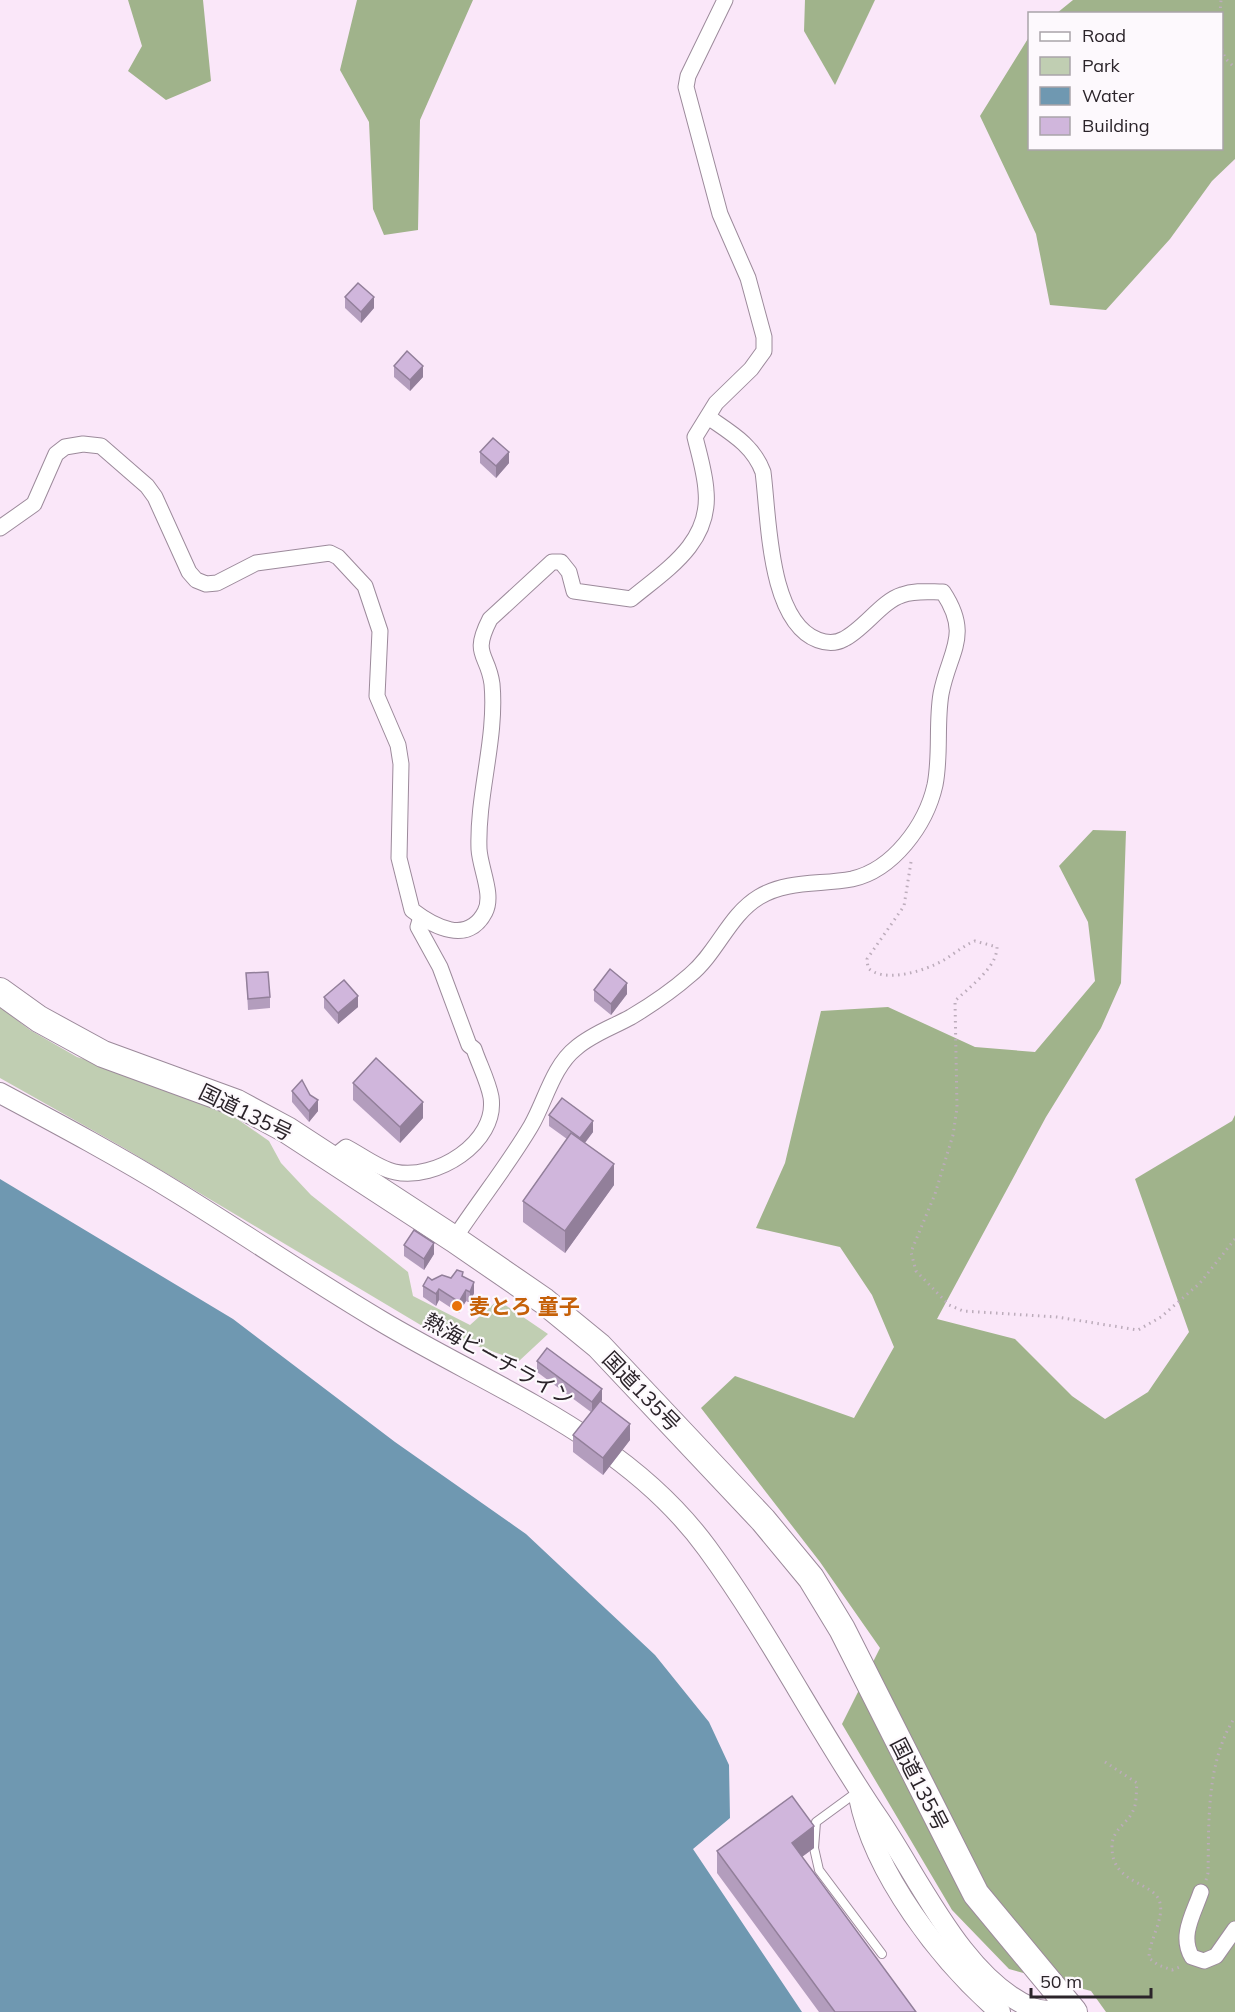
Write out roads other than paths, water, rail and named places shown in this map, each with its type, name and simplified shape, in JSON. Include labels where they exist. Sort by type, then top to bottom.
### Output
[{"type":"highway","name":"国道135号","points":[[0,991],[69,1038],[103,1054],[169,1076],[237,1103],[287,1130],[544,1301],[599,1346],[685,1435],[788,1549],[811,1578],[842,1629],[976,1894],[1074,2012]]},
{"type":"street","points":[[0,528],[34,504],[56,454],[65,447],[83,444],[101,446],[147,486],[161,508],[189,572],[206,584],[216,583],[256,563],[330,553],[338,557],[365,586],[380,631],[377,696],[398,745],[402,764],[399,858],[412,910],[450,931],[465,931],[477,924],[486,911],[488,900],[479,849],[490,733],[492,683],[482,658],[481,642],[490,619],[552,562],[561,562],[568,572],[574,591],[631,599],[683,556],[700,533],[706,507],[706,491],[695,437],[716,403],[751,369],[764,351],[764,338],[748,278],[720,214],[686,87],[688,76],[725,0]]},
{"type":"street","points":[[454,1239],[531,1126],[562,1064],[574,1049],[633,1015],[691,975],[706,960],[743,910],[759,897],[783,886],[865,876],[884,864],[906,843],[927,809],[935,785],[941,693],[953,661],[958,633],[955,609],[943,592],[914,592],[900,595],[841,641],[826,643],[811,637],[798,626],[785,606],[777,586],[763,472],[758,457],[747,444],[708,417]]},
{"type":"street","points":[[331,1158],[346,1147],[394,1172],[425,1172],[441,1168],[460,1156],[478,1137],[487,1122],[491,1098],[474,1049],[469,1045],[440,967],[418,927],[421,917]]},
{"type":"street","name":"熱海ビーチライン","points":[[0,1094],[117,1156],[383,1322],[577,1430],[630,1467],[683,1519],[723,1570],[794,1682],[858,1791],[879,1819],[944,1924],[983,1971],[1009,1994],[1034,2009],[1068,2012]]},
{"type":"street","name":"熱海ビーチライン","points":[[858,1791],[865,1827],[919,1922],[964,1979],[1000,2012]]},
{"type":"street","points":[[1201,1892],[1187,1930],[1185,1946],[1192,1957],[1204,1961],[1216,1956],[1235,1929]]},
{"type":"lane","points":[[858,1791],[816,1822],[814,1848],[819,1870],[882,1954]]},
{"type":"water","points":[[0,1179],[233,1319],[395,1442],[526,1534],[655,1655],[709,1722],[729,1765],[730,1818],[693,1849],[802,2012],[0,2012]]},
{"type":"place","name":"麦とろ 童子","points":[[457,1306]]}]
